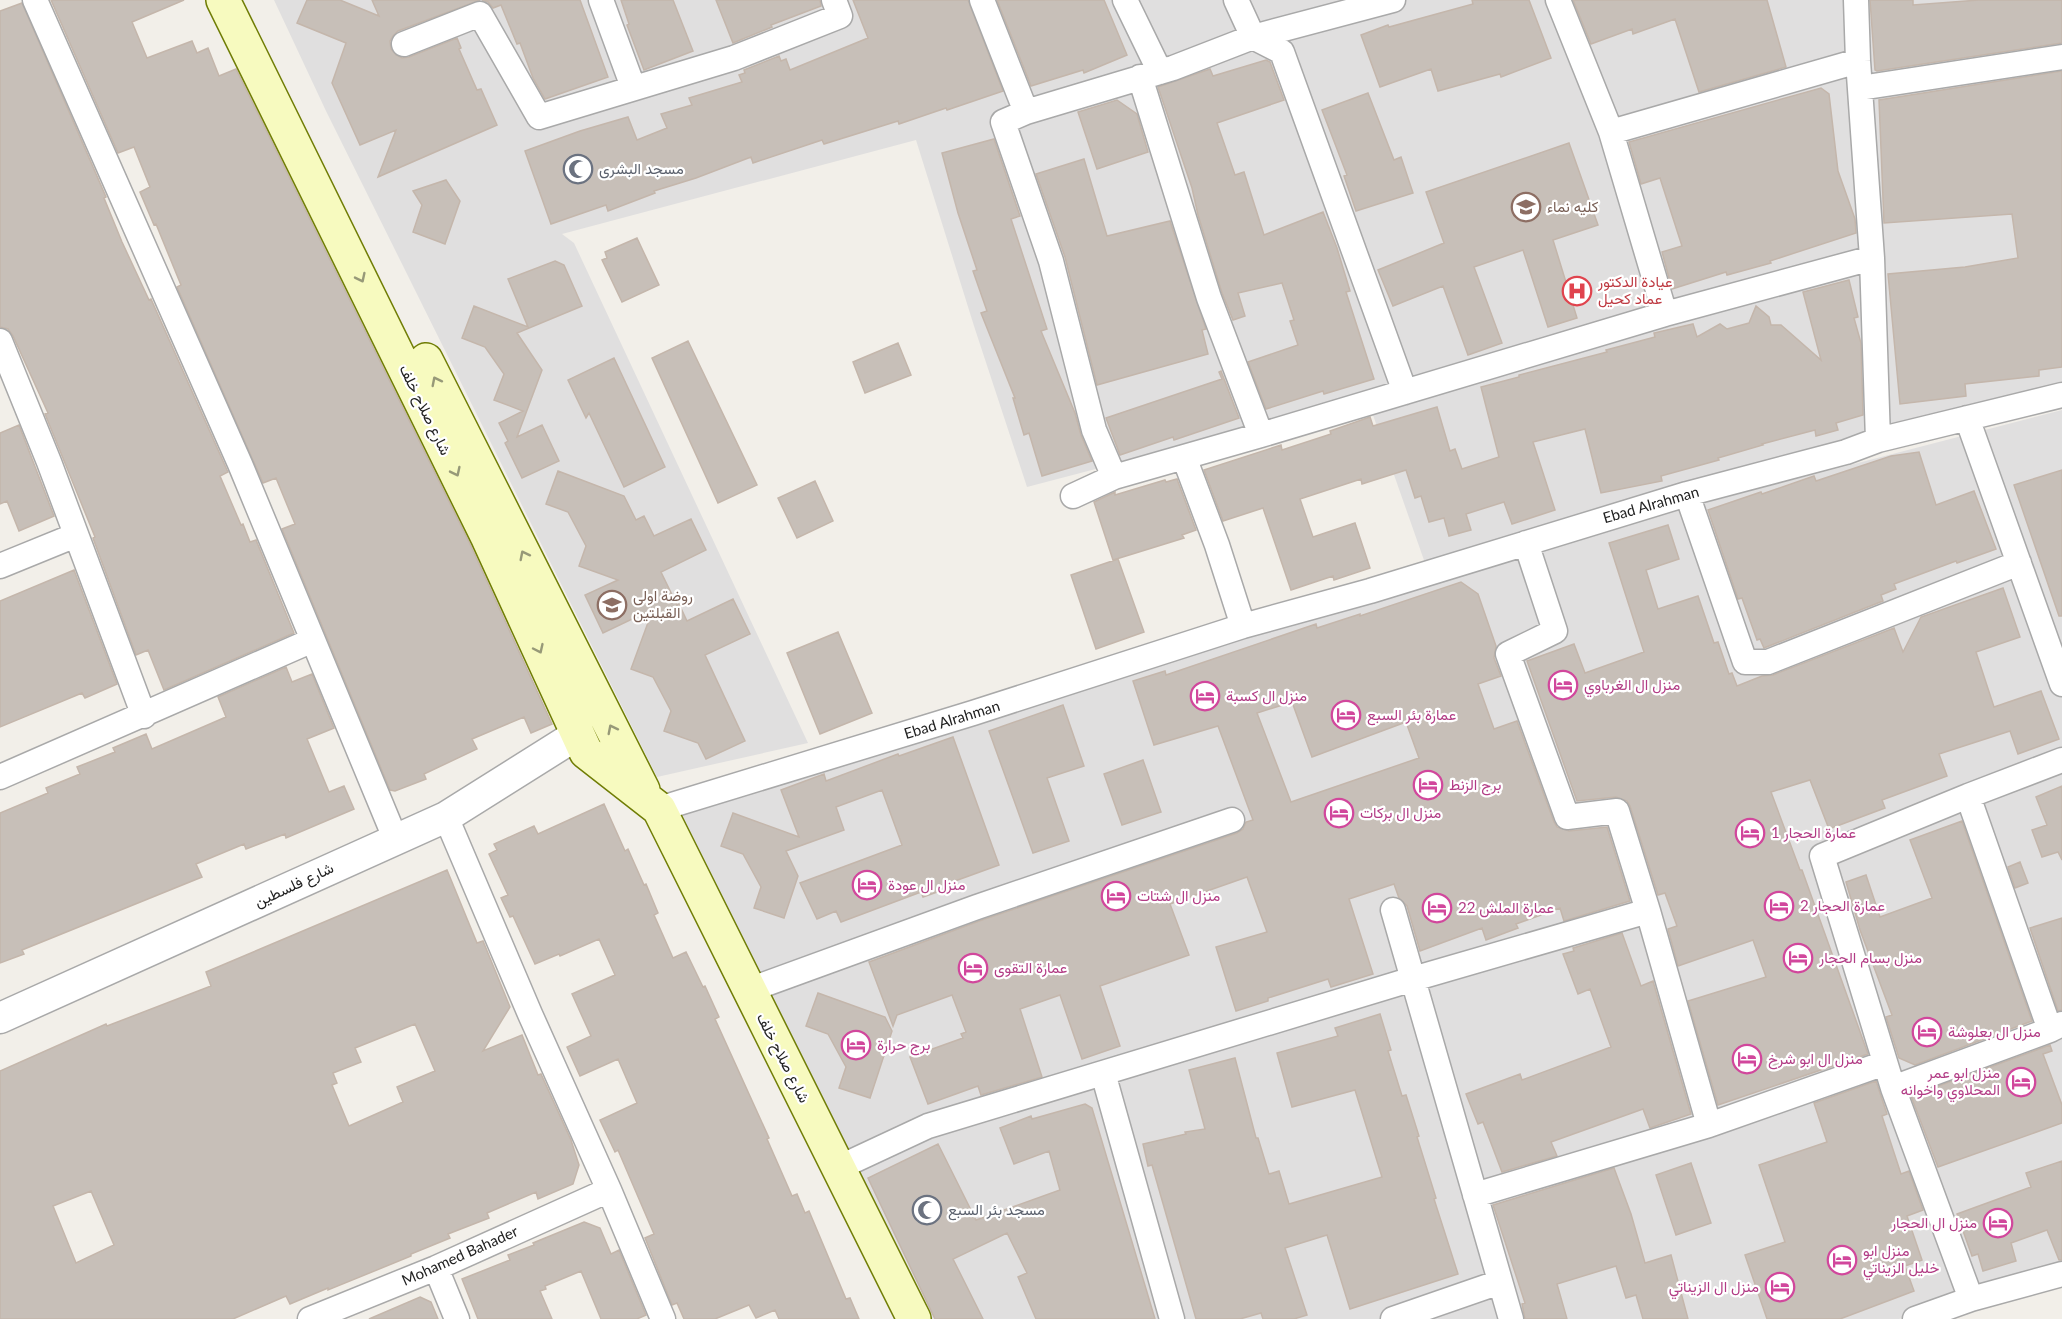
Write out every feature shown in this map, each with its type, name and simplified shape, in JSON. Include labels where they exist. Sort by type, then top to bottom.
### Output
[{"type":"main road","name":"شارع صلاح خلف","points":[[223,0],[487,536],[586,752],[654,805]]},
{"type":"main road","name":"شارع صلاح خلف","points":[[243,0],[749,990],[914,1319]]},
{"type":"street","points":[[35,0],[240,464],[395,838]]},
{"type":"street","points":[[602,0],[633,87]]},
{"type":"street","points":[[404,45],[480,14],[539,117],[734,58],[840,16],[834,0]]},
{"type":"street","points":[[981,0],[1026,112]]},
{"type":"street","points":[[1125,0],[1150,75],[1209,298],[1261,435]]},
{"type":"street","points":[[1236,0],[1253,37],[1282,52],[1405,392]]},
{"type":"street","points":[[1558,0],[1611,132],[1665,314]]},
{"type":"street","points":[[1856,0],[1872,258],[1878,440]]},
{"type":"street","points":[[1114,477],[1094,430],[1051,261],[1003,122],[1026,112],[1150,75],[1253,37],[1387,1]]},
{"type":"street","points":[[1860,88],[2062,57]]},
{"type":"street","points":[[1611,132],[1858,61]]},
{"type":"street","points":[[1073,496],[1114,477],[1665,314],[1872,258]]},
{"type":"street","points":[[0,341],[49,462],[144,716]]},
{"type":"street","name":"Ebad Alrahman","points":[[654,805],[962,717],[1243,626],[1368,591],[1687,494],[1846,452],[1878,440],[2062,394]]},
{"type":"street","points":[[1967,418],[2062,684]]},
{"type":"street","points":[[1184,457],[1217,545],[1243,626]]},
{"type":"street","points":[[1687,494],[1745,662],[1768,662],[2019,563]]},
{"type":"street","points":[[0,566],[76,535]]},
{"type":"street","points":[[1526,543],[1555,631],[1508,654],[1567,817],[1617,811],[1709,1125]]},
{"type":"street","points":[[0,777],[144,716],[312,640]]},
{"type":"street","name":"شارع فلسطين","points":[[0,1018],[395,838],[446,817],[578,734]]},
{"type":"street","points":[[1971,1299],[1893,1088],[1822,856],[2062,760]]},
{"type":"street","points":[[1893,1088],[2056,1027],[1968,796]]},
{"type":"street","points":[[446,817],[663,1319]]},
{"type":"street","points":[[749,990],[977,907],[1232,820]]},
{"type":"street","points":[[1393,910],[1511,1319]]},
{"type":"street","points":[[838,1168],[928,1126],[1648,911]]},
{"type":"street","points":[[1475,1195],[1709,1125],[1885,1063]]},
{"type":"street","points":[[1103,1073],[1172,1319]]},
{"type":"street","name":"Mohamed Bahader","points":[[310,1319],[436,1268],[609,1190]]},
{"type":"street","points":[[436,1268],[458,1319]]},
{"type":"street","points":[[1915,1319],[1971,1299],[2062,1274]]},
{"type":"street","points":[[1393,1319],[1500,1282]]},
{"type":"shaded area","points":[[274,0],[2062,0],[2062,383],[1563,521],[1425,563],[1367,398],[1027,487],[916,140],[562,234],[574,243],[808,743],[657,777],[326,111]]},
{"type":"shaded area","points":[[2062,410],[2062,1264],[1899,1319],[922,1319],[679,811],[1332,612],[1513,561],[1692,506]]},
{"type":"building","points":[[51,0],[184,0],[132,22],[147,58],[192,41],[197,53],[208,48],[219,76],[236,69],[470,544],[552,724],[531,733],[524,717],[472,739],[477,749],[424,774],[426,779],[395,791],[390,790],[282,529],[295,524],[276,478],[263,483],[177,287],[181,285],[140,192],[150,187],[134,147],[118,153]]},
{"type":"building","points":[[307,0],[340,0],[379,16],[372,0],[480,0],[398,31],[390,41],[391,49],[402,58],[409,57],[457,38],[461,48],[459,49],[477,90],[481,89],[497,125],[378,177],[396,130],[360,145],[332,83],[346,43],[297,23]]},
{"type":"building","points":[[482,0],[580,0],[608,77],[545,99],[533,78],[520,43],[517,44],[501,5],[493,8],[488,2]]},
{"type":"building","points":[[621,0],[673,0],[693,51],[644,70],[627,25],[629,24]]},
{"type":"building","points":[[716,0],[820,0],[821,6],[771,25],[772,27],[733,43]]},
{"type":"building","points":[[853,0],[968,0],[1003,91],[899,124],[898,121],[824,144],[822,140],[753,163],[751,157],[654,191],[655,193],[608,211],[606,205],[551,224],[525,151],[628,117],[637,140],[667,128],[661,114],[692,105],[689,98],[742,82],[739,75],[745,73],[744,70],[779,56],[781,61],[786,59],[790,70],[868,38]]},
{"type":"building","points":[[997,0],[1104,0],[1127,55],[1084,73],[1083,70],[1031,86]]},
{"type":"building","points":[[1472,0],[1529,0],[1551,58],[1501,77],[1500,74],[1438,91],[1431,69],[1380,87],[1361,35],[1388,25],[1389,27],[1473,4]]},
{"type":"building","points":[[1573,0],[1767,0],[1786,67],[1699,92],[1675,19],[1633,34],[1632,29],[1591,44]]},
{"type":"building","points":[[1870,0],[1913,0],[1913,5],[1979,0],[2062,0],[2062,43],[1877,71],[1875,70]]},
{"type":"building","points":[[22,3],[106,197],[104,198],[122,242],[149,300],[151,299],[228,472],[220,476],[241,525],[243,524],[250,542],[256,540],[294,633],[164,690],[148,650],[136,655],[93,538],[95,537],[45,414],[48,413],[13,336],[8,329],[0,327],[0,11]]},
{"type":"building","points":[[1266,60],[1270,62],[1284,100],[1217,123],[1235,175],[1244,172],[1264,235],[1323,212],[1337,248],[1350,291],[1346,292],[1374,379],[1324,394],[1323,391],[1266,409],[1248,362],[1298,345],[1290,321],[1294,320],[1282,283],[1238,293],[1245,316],[1233,320],[1222,293],[1192,188],[1158,87],[1210,69],[1213,76]]},
{"type":"building","points":[[2062,71],[2062,367],[2039,370],[2039,376],[1965,384],[1966,396],[1900,404],[1888,274],[1965,267],[2018,258],[2012,214],[1884,223],[1879,100]]},
{"type":"building","points":[[1821,88],[1829,94],[1838,171],[1855,219],[1856,233],[1770,261],[1771,263],[1727,275],[1726,272],[1672,289],[1662,252],[1682,246],[1660,178],[1641,184],[1629,142]]},
{"type":"building","points":[[1368,93],[1394,160],[1401,157],[1413,193],[1356,211],[1344,176],[1347,175],[1322,110]]},
{"type":"building","points":[[1117,100],[1137,114],[1148,152],[1097,169],[1078,112]]},
{"type":"building","points":[[994,139],[1020,216],[1011,219],[1047,329],[1041,331],[1092,461],[1042,476],[1029,433],[1024,435],[1013,398],[1015,398],[981,313],[987,311],[973,271],[977,270],[958,213],[942,153]]},
{"type":"building","points":[[1569,143],[1598,225],[1553,240],[1577,318],[1548,327],[1523,250],[1474,267],[1502,343],[1468,355],[1443,286],[1393,306],[1378,270],[1444,243],[1426,192]]},
{"type":"building","points":[[1084,159],[1107,236],[1170,221],[1206,329],[1202,330],[1208,354],[1097,385],[1065,257],[1036,174]]},
{"type":"building","points":[[446,180],[460,201],[445,244],[413,232],[422,205],[413,191]]},
{"type":"building","points":[[637,238],[659,285],[622,302],[602,260],[607,258],[605,252]]},
{"type":"building","points":[[555,261],[564,265],[582,306],[517,333],[542,370],[517,437],[542,425],[559,461],[522,478],[505,443],[508,441],[499,423],[523,411],[494,400],[504,374],[485,347],[462,338],[474,306],[528,327],[508,279]]},
{"type":"building","points":[[1849,280],[1858,317],[1854,318],[1861,343],[1863,415],[1836,423],[1838,430],[1816,436],[1815,430],[1762,444],[1718,458],[1719,460],[1661,476],[1662,481],[1601,493],[1585,429],[1533,442],[1555,510],[1512,524],[1504,502],[1466,514],[1471,530],[1449,536],[1444,518],[1429,522],[1421,496],[1415,498],[1406,470],[1362,484],[1361,479],[1300,499],[1313,537],[1355,523],[1370,568],[1334,580],[1333,576],[1291,590],[1263,508],[1223,521],[1204,470],[1281,445],[1282,450],[1331,434],[1330,431],[1370,417],[1373,426],[1437,407],[1450,451],[1455,449],[1462,469],[1499,457],[1481,387],[1607,352],[1606,350],[1655,337],[1654,333],[1693,324],[1697,337],[1720,324],[1727,329],[1749,323],[1756,306],[1769,317],[1771,325],[1781,325],[1821,360],[1803,292]]},
{"type":"building","points":[[688,341],[757,485],[718,503],[652,358]]},
{"type":"building","points":[[898,343],[911,375],[865,393],[853,362]]},
{"type":"building","points":[[614,358],[665,467],[624,487],[589,413],[586,418],[568,380]]},
{"type":"building","points":[[1221,371],[1239,418],[1120,455],[1106,418],[1222,379],[1219,372]]},
{"type":"building","points":[[19,425],[54,516],[19,531],[7,501],[0,504],[0,433]]},
{"type":"building","points":[[1919,452],[1936,505],[1974,491],[1996,549],[1894,584],[1896,589],[1881,595],[1883,601],[1764,648],[1760,639],[1757,640],[1742,598],[1738,599],[1708,510],[1814,476],[1816,481],[1891,456]]},
{"type":"building","points":[[2062,470],[2062,616],[2059,616],[2014,485]]},
{"type":"building","points":[[558,471],[624,496],[636,520],[644,516],[654,536],[691,519],[706,550],[661,572],[687,621],[733,599],[750,634],[705,655],[745,741],[706,759],[698,743],[664,731],[671,711],[653,677],[631,669],[653,609],[603,633],[585,595],[618,580],[579,566],[586,546],[568,512],[546,504]]},
{"type":"building","points":[[1177,479],[1196,530],[1182,535],[1184,538],[1113,560],[1094,502],[1115,492],[1115,495],[1165,480],[1166,482]]},
{"type":"building","points":[[815,481],[833,521],[797,538],[778,498]]},
{"type":"building","points":[[1668,525],[1679,559],[1646,570],[1658,609],[1698,596],[1714,643],[1718,642],[1729,674],[1732,673],[1737,686],[1762,676],[1773,675],[1894,628],[1903,652],[1921,617],[2003,588],[2020,637],[1976,652],[1994,707],[2041,691],[2059,739],[2018,754],[2010,731],[1939,754],[1947,776],[1882,800],[1885,808],[1829,829],[1810,780],[1771,792],[1800,870],[1802,870],[1868,1054],[1718,1105],[1688,1001],[1766,977],[1753,940],[1678,966],[1668,929],[1677,926],[1665,893],[1658,895],[1630,806],[1627,801],[1616,797],[1577,801],[1527,661],[1574,644],[1585,673],[1644,652],[1609,543]]},
{"type":"building","points":[[1118,559],[1144,632],[1096,649],[1071,575]]},
{"type":"building","points":[[74,570],[117,684],[85,698],[82,693],[0,727],[0,601]]},
{"type":"building","points":[[1461,582],[1478,594],[1496,646],[1494,658],[1501,676],[1478,684],[1494,729],[1517,721],[1557,827],[1569,831],[1607,827],[1630,901],[1564,921],[1560,908],[1516,924],[1518,928],[1486,940],[1482,928],[1420,951],[1407,906],[1399,898],[1394,884],[1349,899],[1373,974],[1331,987],[1328,979],[1236,1011],[1216,947],[1267,932],[1247,877],[1170,904],[1189,955],[1100,986],[1120,1046],[1082,1059],[1060,995],[1020,1009],[1042,1077],[981,1095],[978,1086],[928,1104],[910,1057],[963,1038],[961,1034],[966,1032],[952,995],[897,1015],[893,1026],[869,962],[1243,829],[1246,822],[1253,820],[1218,726],[1154,745],[1133,681],[1165,671],[1166,675],[1316,624],[1317,628],[1360,614],[1360,616]],"holes":[[[1292,702],[1312,757],[1406,722],[1419,758],[1291,802],[1257,713]]]},
{"type":"building","points":[[838,632],[872,713],[820,734],[787,653]]},
{"type":"building","points":[[286,667],[292,682],[312,674],[334,728],[307,739],[329,792],[344,786],[354,809],[286,838],[285,834],[246,849],[244,844],[196,864],[202,877],[22,950],[24,954],[0,963],[0,813],[48,793],[46,788],[80,774],[77,767],[115,752],[113,748],[146,734],[152,749],[226,717],[218,697]]},
{"type":"building","points":[[1063,705],[1084,766],[1047,778],[1069,841],[1033,853],[989,731]]},
{"type":"building","points":[[953,737],[999,865],[955,881],[957,885],[923,897],[921,892],[841,922],[836,911],[817,919],[800,883],[902,845],[882,790],[836,807],[844,830],[786,851],[798,876],[784,918],[754,908],[761,887],[743,854],[721,846],[733,813],[799,837],[781,790],[824,774],[826,781],[898,754],[899,756]]},
{"type":"building","points":[[1143,760],[1161,812],[1122,825],[1104,774]]},
{"type":"building","points":[[2062,786],[2062,860],[2058,852],[2042,857],[2032,830],[2047,825],[2036,797]]},
{"type":"building","points":[[604,804],[625,851],[628,849],[644,885],[646,884],[658,913],[654,915],[673,958],[686,952],[703,987],[705,986],[719,1017],[715,1019],[769,1138],[767,1139],[792,1196],[797,1194],[805,1213],[809,1211],[846,1299],[850,1298],[859,1319],[779,1319],[775,1310],[756,1318],[749,1305],[715,1319],[684,1319],[677,1303],[672,1305],[645,1238],[654,1234],[618,1150],[615,1152],[600,1120],[637,1103],[618,1059],[580,1076],[567,1047],[591,1036],[572,994],[615,975],[599,939],[535,964],[513,916],[510,917],[501,898],[508,895],[489,854],[497,850],[494,844],[534,826],[538,834]]},
{"type":"building","points":[[1962,821],[2032,1021],[1915,1065],[1899,1058],[1886,1017],[1892,1015],[1860,930],[1846,882],[1866,875],[1880,917],[1932,898],[1910,840]]},
{"type":"building","points":[[2020,862],[2028,883],[2015,888],[2008,867]]},
{"type":"building","points":[[447,870],[477,943],[483,941],[510,1007],[483,1051],[522,1035],[538,1075],[541,1074],[571,1140],[579,1165],[573,1184],[538,1199],[536,1192],[487,1213],[489,1218],[448,1234],[450,1238],[328,1290],[328,1288],[290,1304],[286,1296],[233,1319],[0,1319],[0,1071],[106,1024],[107,1026],[211,986],[206,972]],"holes":[[[415,1024],[435,1071],[397,1087],[403,1102],[349,1126],[332,1085],[337,1083],[333,1073],[361,1062],[355,1048]],[[91,1191],[114,1245],[76,1263],[53,1206]]]},
{"type":"building","points":[[2062,918],[2062,1010],[2058,1011],[2030,928]]},
{"type":"building","points":[[1622,933],[1641,986],[1653,981],[1691,1114],[1650,1128],[1643,1109],[1551,1142],[1557,1156],[1502,1172],[1483,1122],[1478,1124],[1466,1094],[1520,1074],[1522,1080],[1611,1047],[1590,989],[1578,994],[1563,954],[1574,951],[1573,948]]},
{"type":"building","name":"برج حرارة","points":[[818,993],[885,1017],[892,1031],[870,1098],[839,1088],[846,1067],[828,1034],[806,1026]]},
{"type":"building","points":[[1380,1014],[1391,1050],[1388,1051],[1402,1096],[1406,1095],[1419,1136],[1417,1137],[1436,1198],[1434,1199],[1458,1274],[1350,1309],[1327,1235],[1285,1248],[1307,1315],[1294,1319],[1263,1319],[1261,1313],[1240,1319],[1196,1319],[1152,1165],[1148,1166],[1143,1144],[1205,1129],[1189,1070],[1235,1058],[1256,1138],[1258,1138],[1269,1174],[1279,1171],[1289,1204],[1382,1177],[1355,1090],[1292,1107],[1277,1053],[1338,1036],[1335,1028]]},
{"type":"building","points":[[2050,1045],[2052,1051],[2043,1054],[2062,1105],[2062,1123],[1938,1167],[1911,1096]]},
{"type":"building","points":[[1876,1081],[1887,1114],[1882,1116],[1901,1174],[1909,1171],[1923,1210],[1907,1216],[1922,1260],[1905,1266],[1914,1291],[1840,1319],[1767,1319],[1745,1255],[1785,1242],[1759,1165],[1827,1142],[1814,1103]]},
{"type":"building","points":[[1085,1104],[1092,1108],[1155,1319],[1036,1319],[1018,1277],[1027,1273],[1007,1233],[953,1259],[983,1319],[935,1319],[868,1178],[938,1144],[976,1220],[1060,1190],[1049,1151],[1014,1164],[1000,1128],[1031,1116],[1032,1119]]},
{"type":"building","points":[[2062,1161],[2062,1260],[2059,1260],[2047,1230],[2011,1243],[2016,1261],[1983,1271],[1978,1254],[1972,1256],[1957,1214],[2031,1187],[2026,1173]]},
{"type":"building","points":[[1691,1163],[1711,1223],[1676,1235],[1656,1175]]},
{"type":"building","points":[[1614,1168],[1631,1214],[1645,1263],[1671,1255],[1688,1319],[1643,1319],[1636,1295],[1626,1298],[1616,1266],[1557,1284],[1567,1319],[1525,1319],[1522,1304],[1525,1303],[1493,1205]]},
{"type":"building","points":[[584,1222],[600,1228],[611,1254],[619,1250],[646,1315],[637,1319],[601,1319],[581,1271],[545,1286],[546,1289],[540,1291],[552,1319],[478,1319],[462,1279],[510,1260],[508,1255]]},
{"type":"building","points":[[420,1297],[431,1302],[438,1319],[369,1319]]},
{"type":"place","name":"مسجد البشرى","points":[[578,169]]},
{"type":"place","name":"كليه نماء","points":[[1526,207]]},
{"type":"place","name":"عيادة الدكتور عماد كحيل","points":[[1577,291]]},
{"type":"place","name":"روضة اولى القبلتين","points":[[612,605]]},
{"type":"place","name":"منزل ال الغرباوي","points":[[1563,685]]},
{"type":"place","name":"منزل ال كسبة","points":[[1205,696]]},
{"type":"place","name":"عمارة بئر السبع","points":[[1346,715]]},
{"type":"place","name":"برج الزنط","points":[[1428,785]]},
{"type":"place","name":"منزل ال بركات","points":[[1339,813]]},
{"type":"place","name":"عمارة الحجار 1","points":[[1750,833]]},
{"type":"place","name":"منزل ال عودة","points":[[867,885]]},
{"type":"place","name":"منزل ال شتات","points":[[1116,896]]},
{"type":"place","name":"عمارة الحجار 2","points":[[1779,906]]},
{"type":"place","name":"عمارة الملش 22","points":[[1437,908]]},
{"type":"place","name":"منزل بسام الحجار","points":[[1798,958]]},
{"type":"place","name":"عمارة التقوى","points":[[973,968]]},
{"type":"place","name":"منزل ال بعلوشة","points":[[1927,1032]]},
{"type":"place","name":"برج حرارة","points":[[856,1045]]},
{"type":"place","name":"منزل ال ابو شرخ","points":[[1747,1059]]},
{"type":"place","name":"منزل ابو عمر المحلاوي واخوانه","points":[[2021,1082]]},
{"type":"place","name":"مسجد بئر السبع","points":[[927,1210]]},
{"type":"place","name":"منزل ال الحجار","points":[[1998,1223]]},
{"type":"place","name":"منزل ابو خليل الزيناتي","points":[[1842,1260]]},
{"type":"place","name":"منزل ال الزيناتي","points":[[1780,1287]]}]
